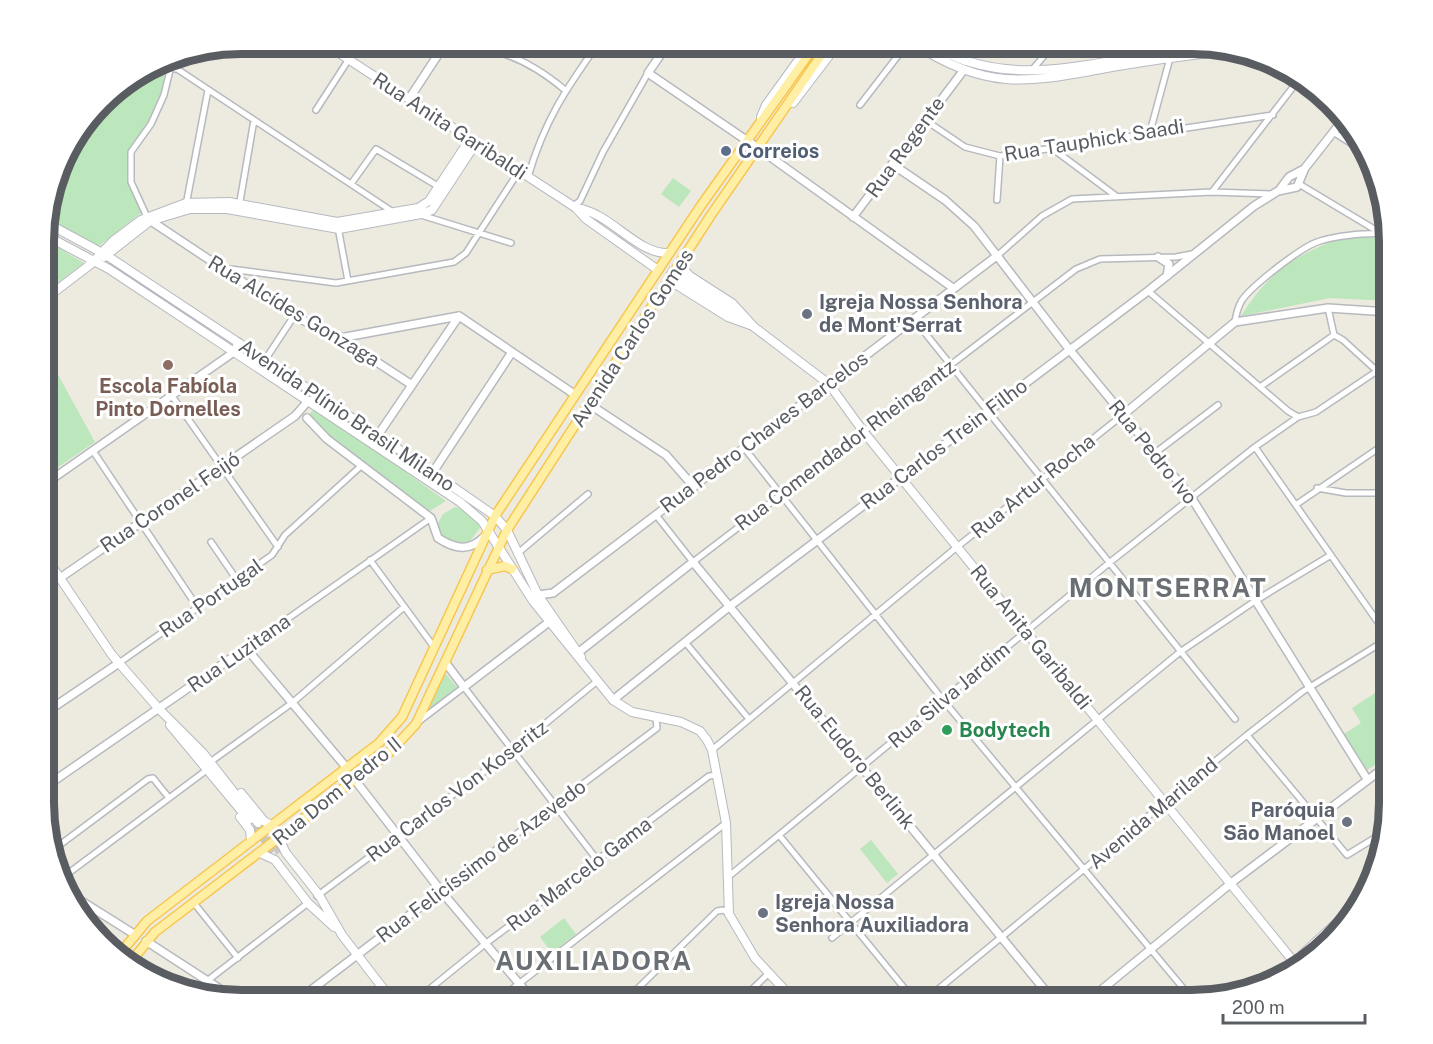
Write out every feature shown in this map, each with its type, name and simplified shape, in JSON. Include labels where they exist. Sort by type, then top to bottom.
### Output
[{"type":"main road","name":"Rua Anita Garibaldi","points":[[341,54],[574,207],[586,219],[658,267]]},
{"type":"main road","name":"Avenida Carlos Gomes","points":[[416,724],[507,530],[672,278],[751,144],[766,105],[803,54]]},
{"type":"main road","name":"Avenida Carlos Gomes","points":[[759,122],[809,54]]},
{"type":"main road","name":"Avenida Carlos Gomes","points":[[768,131],[821,54]]},
{"type":"main road","name":"Avenida Carlos Gomes","points":[[434,647],[495,516],[658,267],[751,144],[768,131],[830,54]]},
{"type":"main road","points":[[931,54],[960,72],[1010,80],[1138,54]]},
{"type":"main road","points":[[949,54],[967,63],[1032,70],[1032,76],[1101,69],[1200,54]]},
{"type":"main road","points":[[1101,69],[1112,63],[1114,58]]},
{"type":"main road","points":[[54,292],[104,254],[124,231],[149,219],[208,201],[338,226],[421,214],[432,210],[442,189],[473,141]]},
{"type":"main road","points":[[338,226],[424,206],[442,189]]},
{"type":"main road","name":"Rua Anita Garibaldi","points":[[574,207],[590,209],[652,250],[669,253]]},
{"type":"main road","name":"Avenida Plínio Brasil Milano","points":[[55,227],[104,254],[378,435],[495,516],[507,530],[538,595],[579,652],[586,669]]},
{"type":"main road","name":"Avenida Plínio Brasil Milano","points":[[54,240],[94,261],[460,502],[482,521],[486,533],[499,547],[549,622],[613,700],[632,712],[656,719],[681,722],[700,731],[712,750],[726,823],[729,914]]},
{"type":"main road","name":"Rua Anita Garibaldi","points":[[681,261],[690,276],[732,303],[754,327],[829,384],[863,431],[1293,960]]},
{"type":"main road","name":"Rua Anita Garibaldi","points":[[672,278],[728,317],[754,327]]},
{"type":"main road","points":[[487,570],[499,566],[512,569]]},
{"type":"main road","points":[[54,569],[119,663],[203,753],[250,830],[251,841]]},
{"type":"main road","name":"Rua Dom Pedro II","points":[[124,948],[147,921],[379,743],[402,717],[434,647]]},
{"type":"main road","points":[[164,709],[180,737],[264,821],[271,825]]},
{"type":"main road","name":"Rua Dom Pedro II","points":[[135,956],[146,941],[388,754],[416,724]]},
{"type":"main road","points":[[209,766],[256,825]]},
{"type":"main road","points":[[283,836],[282,845],[286,853],[318,896],[328,917]]},
{"type":"main road","points":[[260,853],[274,860],[308,903],[328,917]]},
{"type":"main road","points":[[318,896],[278,853],[384,990]]},
{"type":"main road","points":[[729,914],[746,944],[768,974],[784,990]]},
{"type":"street","points":[[409,99],[438,54]]},
{"type":"street","points":[[508,54],[530,63],[565,90]]},
{"type":"street","points":[[528,177],[539,140],[565,90],[591,54]]},
{"type":"street","points":[[574,207],[580,201],[603,152],[661,54]]},
{"type":"street","points":[[860,105],[898,54]]},
{"type":"street","points":[[967,63],[972,54]]},
{"type":"street","points":[[1032,70],[1046,54]]},
{"type":"street","points":[[1114,58],[1115,54]]},
{"type":"street","points":[[1150,132],[1170,58]]},
{"type":"street","points":[[316,110],[349,59]]},
{"type":"street","points":[[1042,59],[1046,74]]},
{"type":"street","points":[[149,219],[131,182],[131,152],[155,114],[173,67],[393,212]]},
{"type":"street","name":"Rua Regente","points":[[853,217],[960,72]]},
{"type":"street","points":[[648,73],[953,288]]},
{"type":"street","points":[[1212,192],[1295,85]]},
{"type":"street","points":[[186,206],[208,90]]},
{"type":"street","name":"Rua Tauphick Saadi","points":[[925,120],[965,147],[977,152],[1000,156],[1273,115]]},
{"type":"street","points":[[239,208],[254,120]]},
{"type":"street","points":[[1338,125],[1294,183],[1379,231]]},
{"type":"street","points":[[1333,132],[1351,143]]},
{"type":"street","points":[[351,184],[376,149],[442,189]]},
{"type":"street","points":[[1053,149],[1116,196]]},
{"type":"street","points":[[997,200],[1000,156]]},
{"type":"street","name":"Rua Pedro Ivo","points":[[892,164],[945,200],[974,226],[1069,349],[1191,497],[1367,779]]},
{"type":"street","points":[[220,267],[336,283],[454,262],[466,254],[519,171]]},
{"type":"street","name":"Rua Carlos Trein Filho","points":[[613,700],[730,606],[817,542],[987,410],[1148,291],[1263,200],[1294,183]]},
{"type":"street","name":"Rua Pedro Chaves Barcelos","points":[[538,595],[553,593],[998,255],[1041,216],[1072,199],[1212,192],[1253,194],[1275,192]]},
{"type":"street","name":"Rua Pedro Chaves Barcelos","points":[[1253,194],[1263,200]]},
{"type":"street","points":[[421,214],[511,243]]},
{"type":"street","name":"Rua Alcídes Gonzaga","points":[[149,219],[294,316],[340,338],[412,385]]},
{"type":"street","points":[[338,226],[348,281]]},
{"type":"street","points":[[1379,233],[1346,235],[1317,242],[1282,265],[1249,291],[1240,303],[1235,322],[1328,308],[1379,311]]},
{"type":"street","name":"Rua Comendador Rheingantz","points":[[579,652],[1076,269],[1100,259],[1194,254]]},
{"type":"street","points":[[1158,257],[1169,264],[1167,276]]},
{"type":"street","points":[[1148,291],[1298,417]]},
{"type":"street","points":[[1328,308],[1334,335],[1343,340],[1377,371]]},
{"type":"street","points":[[265,360],[294,316]]},
{"type":"street","points":[[340,338],[459,316],[574,394]]},
{"type":"street","points":[[378,435],[459,316]]},
{"type":"street","points":[[913,318],[1235,719]]},
{"type":"street","name":"Rua Artur Rocha","points":[[712,750],[957,547],[1235,322]]},
{"type":"street","points":[[1260,387],[1334,335]]},
{"type":"street","points":[[54,478],[234,352],[238,342]]},
{"type":"street","points":[[433,472],[512,352]]},
{"type":"street","name":"Rua Silva Jardim","points":[[728,877],[1109,563],[1255,447],[1298,417],[1316,412],[1377,371]]},
{"type":"street","points":[[172,396],[278,547]]},
{"type":"street","points":[[307,418],[311,403],[321,397]]},
{"type":"street","name":"Rua Coronel Feijó","points":[[54,582],[311,403]]},
{"type":"street","points":[[589,404],[666,455],[694,487]]},
{"type":"street","points":[[1155,453],[1218,405]]},
{"type":"street","points":[[295,416],[307,418],[320,433],[431,518],[438,538],[456,548],[476,545],[486,533]]},
{"type":"street","points":[[1255,447],[1379,624]]},
{"type":"street","points":[[1297,504],[1317,488],[1379,448]]},
{"type":"street","points":[[745,449],[943,700],[1185,990]]},
{"type":"street","points":[[93,451],[198,608]]},
{"type":"street","name":"Rua Portugal","points":[[54,706],[272,555],[285,535],[361,466]]},
{"type":"street","points":[[1317,488],[1346,493],[1379,493]]},
{"type":"street","points":[[518,553],[588,494]]},
{"type":"street","name":"Rua Eudoro Berlink","points":[[656,515],[1045,990]]},
{"type":"street","name":"Rua Luzitana","points":[[54,781],[164,709],[246,648],[431,518]]},
{"type":"street","points":[[211,542],[237,580]]},
{"type":"street","points":[[832,938],[1180,651],[1255,600],[1330,555]]},
{"type":"street","points":[[370,560],[434,647]]},
{"type":"street","points":[[68,874],[292,703],[404,608]]},
{"type":"street","name":"Rua Dom Pedro II","points":[[416,724],[549,622]]},
{"type":"street","points":[[685,642],[749,719]]},
{"type":"street","name":"Avenida Mariland","points":[[937,990],[1247,735],[1310,687],[1379,644]]},
{"type":"street","points":[[246,648],[346,767]]},
{"type":"street","points":[[445,662],[598,861]]},
{"type":"street","name":"Rua Carlos Von Koseritz","points":[[318,896],[513,750],[596,682]]},
{"type":"street","name":"Rua Felicíssimo de Azevedo","points":[[311,990],[657,728],[656,719]]},
{"type":"street","points":[[1247,735],[1347,855],[1354,853],[1375,838]]},
{"type":"street","points":[[1101,990],[1231,884],[1379,771]]},
{"type":"street","name":"Rua Marcelo Gama","points":[[428,990],[485,944],[709,776],[717,775]]},
{"type":"street","points":[[59,845],[148,779],[153,778],[158,781],[169,798]]},
{"type":"street","points":[[355,780],[441,891],[524,990]]},
{"type":"street","points":[[511,990],[726,823]]},
{"type":"street","points":[[780,834],[907,990]]},
{"type":"street","points":[[194,903],[238,958]]},
{"type":"street","points":[[204,986],[308,903]]},
{"type":"street","points":[[86,907],[134,934]]},
{"type":"street","points":[[636,990],[717,911],[723,910],[729,914]]},
{"type":"street","points":[[146,941],[218,988]]},
{"type":"street","points":[[751,990],[768,974]]},
{"type":"green space","points":[[165,70],[161,92],[147,123],[128,151],[128,183],[141,213],[99,246],[55,223],[68,170],[79,148],[100,118],[118,100],[137,86]]},
{"type":"green space","points":[[673,178],[691,191],[679,207],[661,194]]},
{"type":"green space","points":[[1345,236],[1379,238],[1379,300],[1330,298],[1241,316],[1274,275],[1312,250]]},
{"type":"green space","points":[[54,245],[84,263],[54,285]]},
{"type":"green space","points":[[54,367],[95,442],[54,470]]},
{"type":"green space","points":[[315,409],[446,501],[428,512],[322,431],[311,420],[310,413]]},
{"type":"green space","points":[[455,507],[474,517],[479,525],[480,528],[470,541],[450,540],[436,527],[443,514]]},
{"type":"green space","points":[[444,672],[458,688],[428,712],[427,710]]},
{"type":"green space","points":[[1379,690],[1379,762],[1367,770],[1344,734],[1361,723],[1352,708]]},
{"type":"green space","points":[[871,840],[898,874],[887,883],[860,849]]},
{"type":"green space","points":[[564,918],[576,934],[552,953],[540,937]]},
{"type":"tunnel","points":[[657,264],[676,275]]},
{"type":"tunnel","points":[[254,826],[276,855]]},
{"type":"tunnel","points":[[261,827],[280,852]]},
{"type":"place","name":"Correios","points":[[726,151]]},
{"type":"place","name":"Igreja Nossa Senhora de Mont'Serrat","points":[[807,314]]},
{"type":"place","name":"Escola Fabíola Pinto Dornelles","points":[[168,365]]},
{"type":"place","name":"Bodytech","points":[[947,730]]},
{"type":"place","name":"Paróquia São Manoel","points":[[1347,822]]},
{"type":"place","name":"Igreja Nossa Senhora Auxiliadora","points":[[763,913]]},
{"type":"district","name":"MONTSERRAT","points":[[1168,588]]},
{"type":"district","name":"AUXILIADORA","points":[[594,961]]}]
